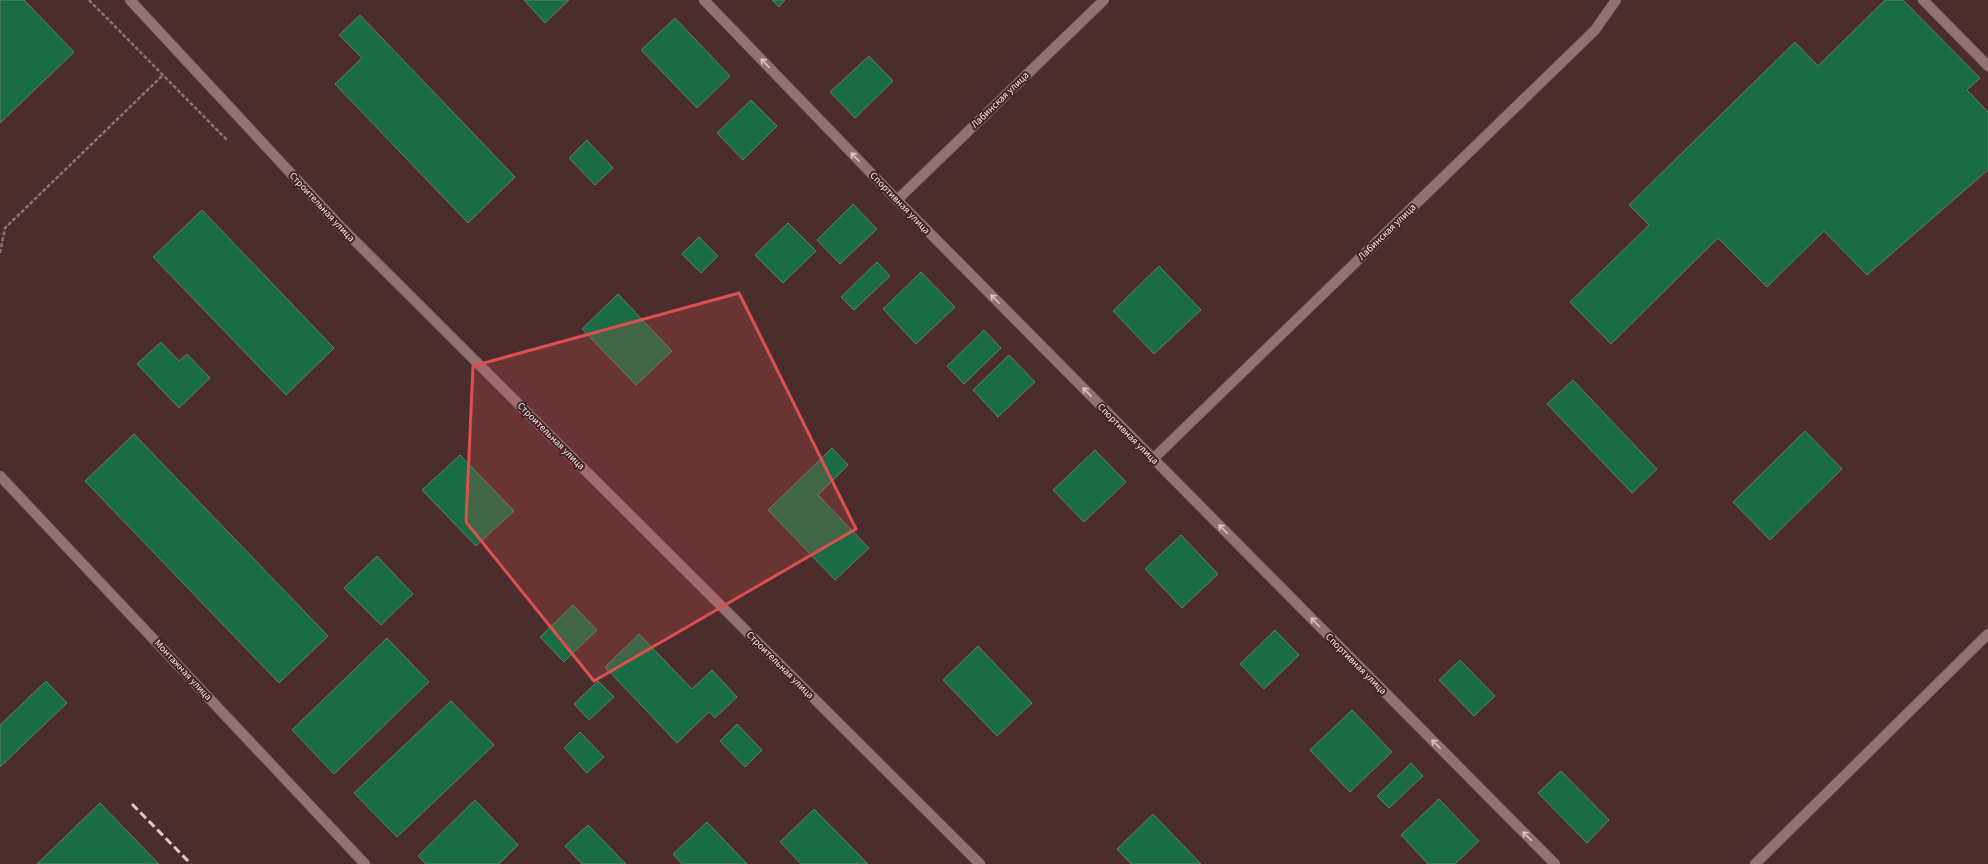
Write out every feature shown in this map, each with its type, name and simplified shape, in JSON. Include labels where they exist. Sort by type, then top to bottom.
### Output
[{"type":"street","name":"Строительная улица","points":[[130,0],[338,224],[980,864]]},
{"type":"street","name":"Спортивная улица","points":[[704,0],[897,200],[1555,864]]},
{"type":"street","name":"Лабинская улица","points":[[897,200],[1104,0]]},
{"type":"street","name":"Лабинская улица","points":[[1154,459],[1595,30],[1616,0]]},
{"type":"street","points":[[1923,0],[1988,66]]},
{"type":"street","name":"Монтажная улица","points":[[0,476],[365,864]]},
{"type":"street","points":[[1755,864],[1988,634]]},
{"type":"path","points":[[89,0],[162,76]]},
{"type":"path","points":[[0,253],[5,228],[182,57]]},
{"type":"highlighted area","points":[[739,293],[856,529],[594,681],[466,522],[473,366]]},
{"type":"building","points":[[0,0],[24,0],[74,52],[0,123]]},
{"type":"building","points":[[524,0],[569,0],[545,23]]},
{"type":"building","points":[[772,0],[785,0],[779,7]]},
{"type":"building","points":[[1885,0],[1903,0],[1980,78],[1967,90],[1988,112],[1988,170],[1867,275],[1824,231],[1767,287],[1718,238],[1611,344],[1570,302],[1649,225],[1629,205],[1795,42],[1818,66]]},
{"type":"building","points":[[360,15],[515,177],[468,223],[335,84],[362,58],[339,35]]},
{"type":"building","points":[[675,18],[730,76],[697,108],[641,50]]},
{"type":"building","points":[[869,56],[893,81],[855,118],[830,92]]},
{"type":"building","points":[[751,100],[777,126],[743,160],[717,133]]},
{"type":"building","points":[[587,140],[613,168],[595,185],[569,158]]},
{"type":"building","points":[[853,204],[877,229],[840,264],[817,240]]},
{"type":"building","points":[[202,210],[334,348],[286,395],[153,257]]},
{"type":"building","points":[[788,223],[816,251],[783,283],[755,255]]},
{"type":"building","points":[[699,237],[718,256],[701,273],[682,254]]},
{"type":"building","points":[[877,262],[890,276],[854,310],[841,297]]},
{"type":"building","points":[[1159,266],[1201,310],[1154,354],[1113,311]]},
{"type":"building","points":[[921,272],[955,307],[916,344],[883,309]]},
{"type":"building","points":[[618,294],[672,351],[636,385],[582,329]]},
{"type":"building","points":[[984,330],[1001,348],[964,384],[947,366]]},
{"type":"building","points":[[161,342],[179,361],[187,354],[210,378],[179,408],[137,364]]},
{"type":"building","points":[[1009,355],[1035,382],[998,417],[973,390]]},
{"type":"building","points":[[1573,380],[1657,469],[1632,493],[1547,404]]},
{"type":"building","points":[[1805,431],[1842,469],[1770,540],[1733,502]]},
{"type":"building","points":[[134,434],[328,636],[279,683],[85,481]]},
{"type":"building","points":[[832,448],[848,465],[818,495],[869,548],[835,580],[768,510]]},
{"type":"building","points":[[1095,450],[1126,482],[1084,522],[1053,490]]},
{"type":"building","points":[[460,455],[514,511],[476,546],[422,490]]},
{"type":"building","points":[[1181,535],[1218,574],[1182,608],[1145,569]]},
{"type":"building","points":[[377,556],[413,594],[381,625],[344,588]]},
{"type":"building","points":[[573,605],[597,630],[564,662],[540,637]]},
{"type":"building","points":[[1275,630],[1299,655],[1264,689],[1240,664]]},
{"type":"building","points":[[639,634],[692,689],[712,670],[737,697],[715,718],[709,712],[677,743],[605,667]]},
{"type":"building","points":[[387,638],[429,682],[334,774],[292,730]]},
{"type":"building","points":[[978,646],[1032,703],[997,736],[943,680]]},
{"type":"building","points":[[1460,660],[1495,696],[1474,716],[1439,680]]},
{"type":"building","points":[[46,681],[67,703],[0,767],[0,725]]},
{"type":"building","points":[[598,681],[614,697],[589,720],[574,704]]},
{"type":"building","points":[[451,701],[494,745],[397,837],[354,793]]},
{"type":"building","points":[[1352,710],[1392,752],[1350,792],[1310,750]]},
{"type":"building","points":[[737,724],[762,750],[745,767],[720,741]]},
{"type":"building","points":[[580,732],[604,757],[587,773],[564,748]]},
{"type":"building","points":[[1411,763],[1423,776],[1389,808],[1377,796]]},
{"type":"building","points":[[1561,771],[1609,820],[1587,843],[1538,793]]},
{"type":"building","points":[[1439,799],[1479,841],[1455,864],[1428,864],[1401,835]]},
{"type":"building","points":[[475,800],[518,845],[499,864],[426,864],[418,856]]},
{"type":"building","points":[[100,803],[159,864],[37,864]]},
{"type":"building","points":[[814,809],[868,864],[801,864],[780,842]]},
{"type":"building","points":[[1153,814],[1201,864],[1131,864],[1117,849]]},
{"type":"building","points":[[707,822],[747,864],[682,864],[673,854]]},
{"type":"building","points":[[588,825],[626,864],[582,864],[565,846]]},
{"type":"railway","points":[[132,804],[191,864]]}]
